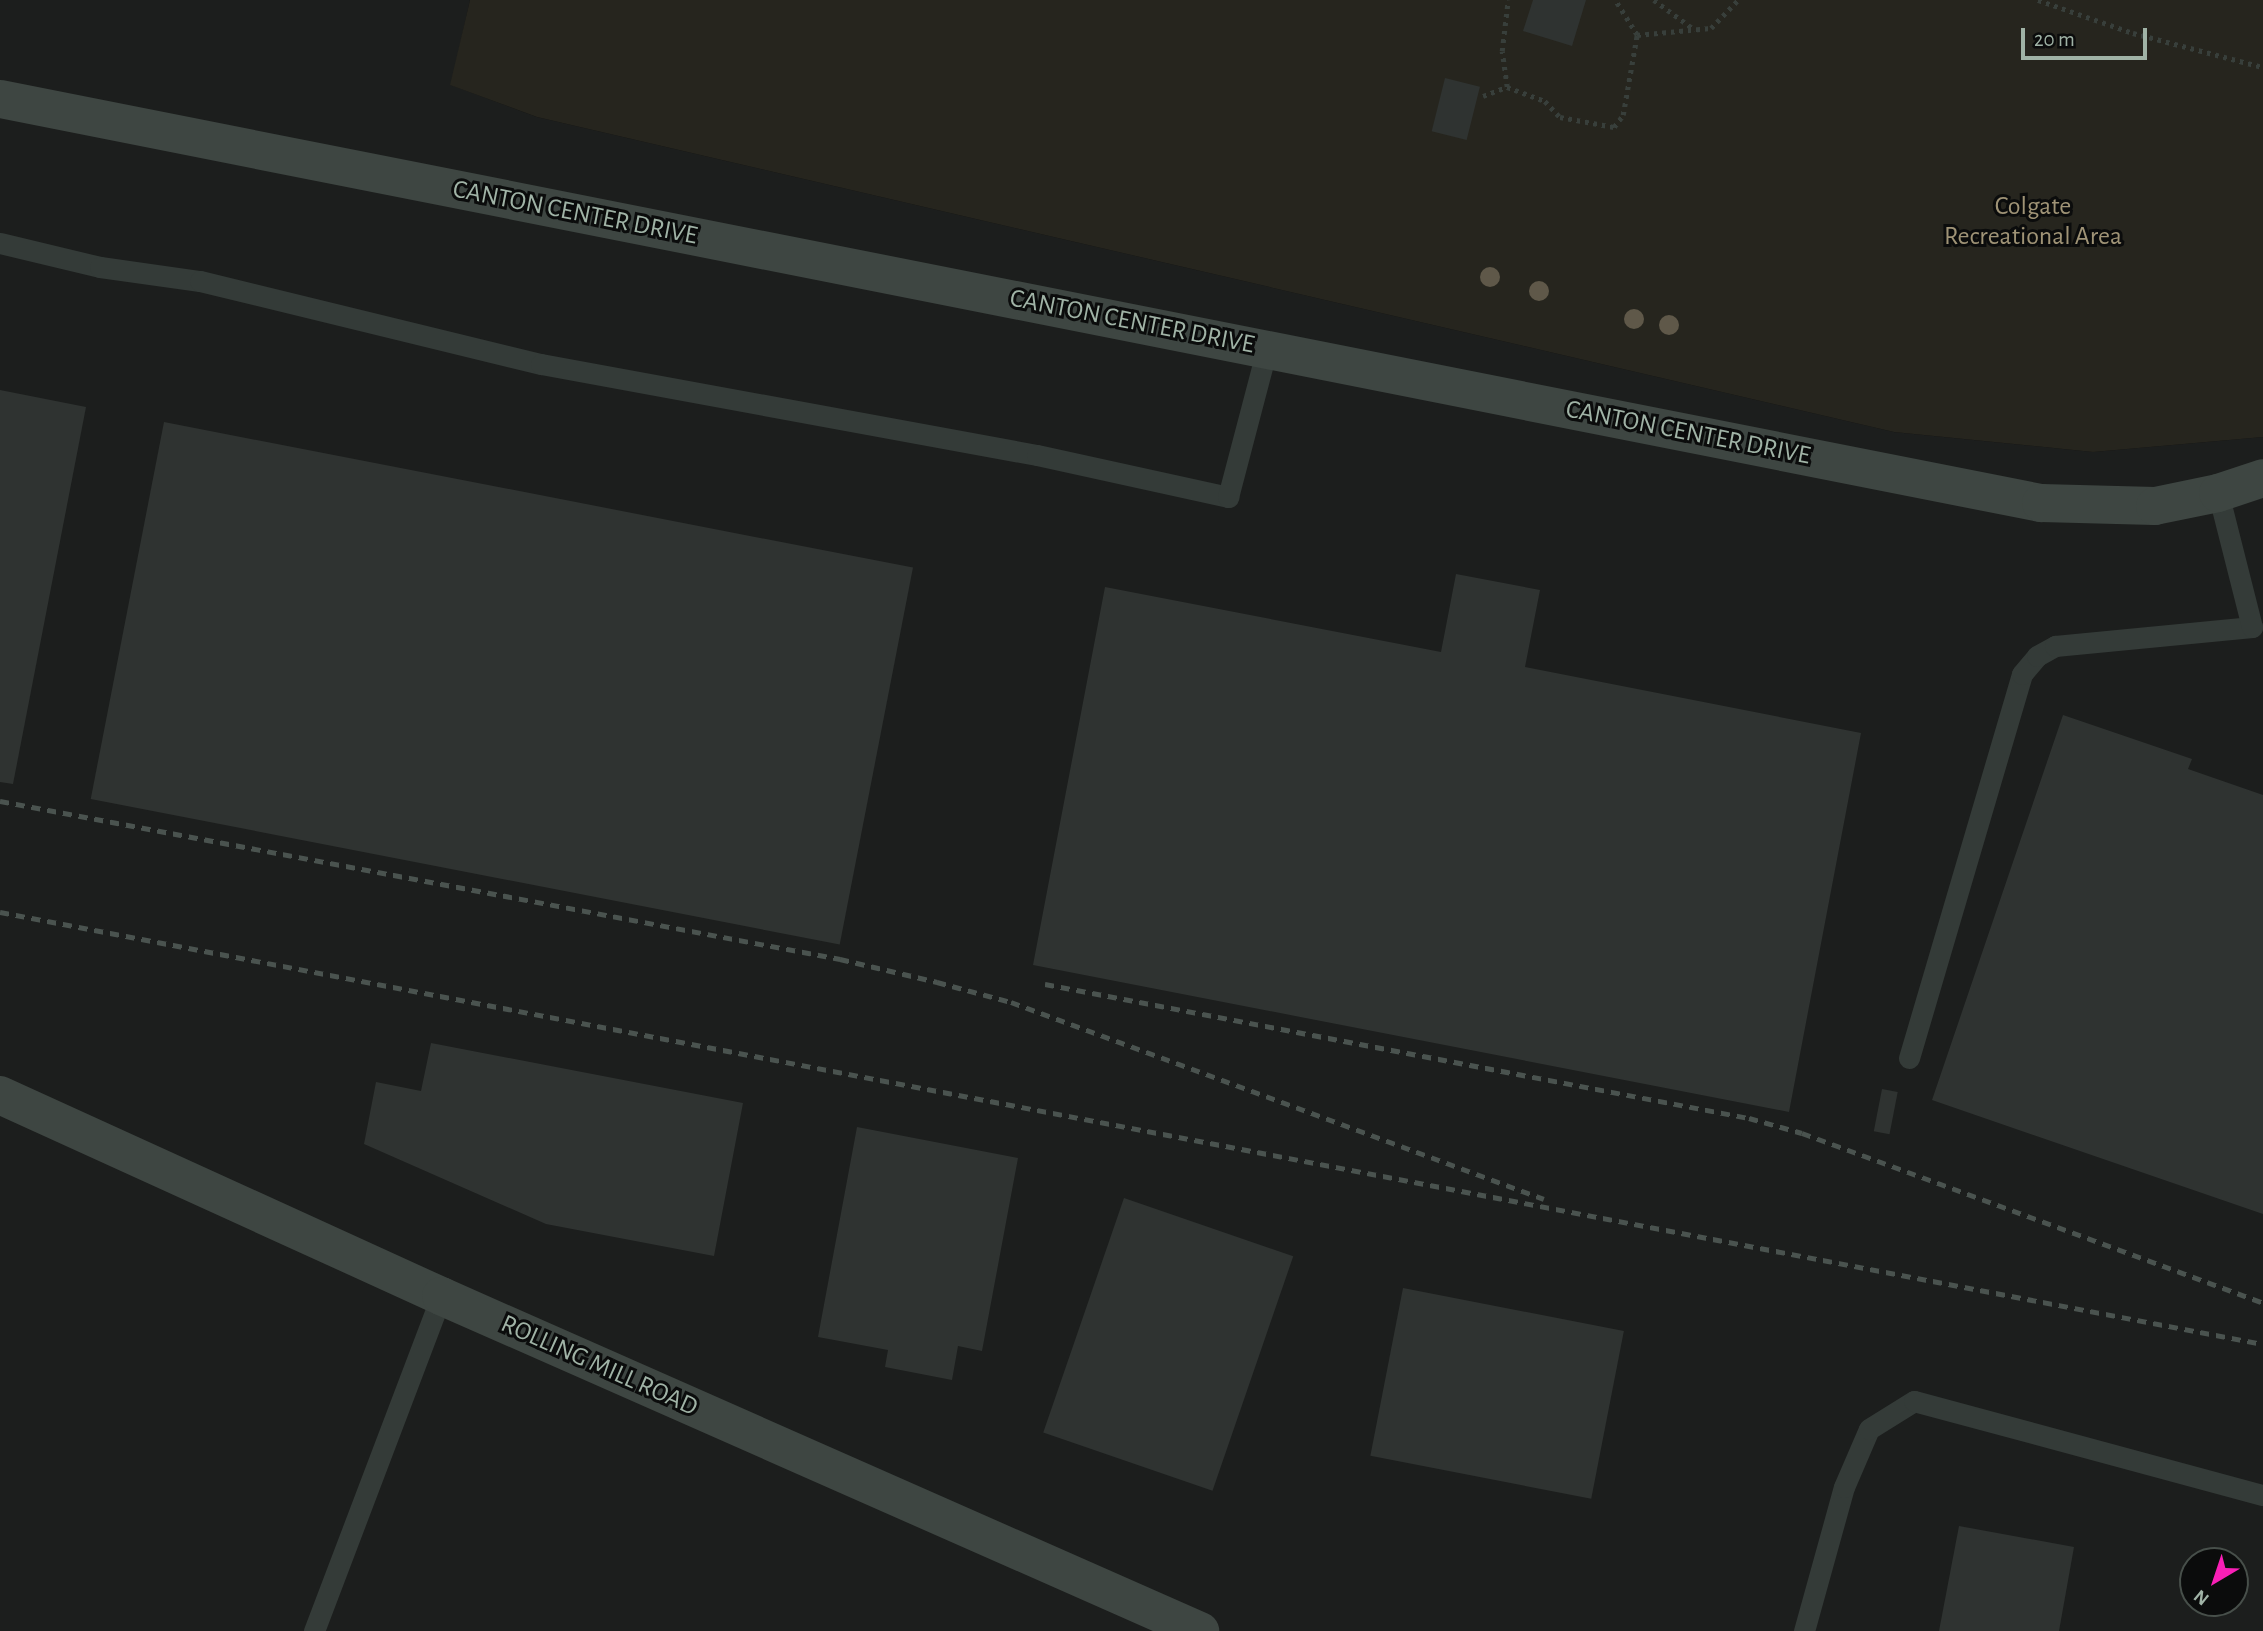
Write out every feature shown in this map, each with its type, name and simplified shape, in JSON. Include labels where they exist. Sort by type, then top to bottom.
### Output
[{"type":"street","name":"CANTON CENTER DRIVE","points":[[0,99],[2041,503],[2155,506],[2218,493],[2263,478]]},
{"type":"street","name":"ROLLING MILL ROAD","points":[[0,1096],[441,1296],[1200,1631]]},
{"type":"lane","points":[[0,243],[100,267],[200,281],[541,364],[1037,455],[1228,497],[1267,348]]},
{"type":"lane","points":[[1909,1058],[2022,674],[2037,656],[2055,646],[2257,627],[2218,493]]},
{"type":"lane","points":[[314,1631],[441,1296]]},
{"type":"lane","points":[[1804,1631],[1844,1488],[1869,1429],[1914,1401],[2263,1496]]},
{"type":"path","points":[[1507,87],[1502,21],[1508,0]]},
{"type":"path","points":[[1483,96],[1507,87],[1545,101],[1560,117],[1614,127],[1623,116],[1637,35],[1615,0]]},
{"type":"path","points":[[1654,0],[1695,30]]},
{"type":"path","points":[[1637,35],[1711,28],[1738,0]]},
{"type":"path","points":[[2038,0],[2133,33],[2263,67]]},
{"type":"shaded area","points":[[0,0],[470,0],[451,85],[537,117],[1894,432],[2093,452],[2263,437],[2263,1631],[0,1631]]},
{"type":"green space","name":"Colgate Recreational Area","points":[[470,0],[2263,0],[2263,437],[2093,452],[1894,432],[537,117],[450,85]]},
{"type":"building","points":[[1533,0],[1586,0],[1572,46],[1523,31]]},
{"type":"building","points":[[1445,78],[1480,87],[1467,140],[1432,131]]},
{"type":"building","points":[[0,390],[86,407],[13,784],[0,782]]},
{"type":"building","points":[[164,422],[913,568],[840,945],[91,799]]},
{"type":"building","points":[[1456,574],[1540,590],[1525,667],[1861,733],[1789,1112],[1033,965],[1105,587],[1441,652]]},
{"type":"building","points":[[2063,715],[2192,759],[2188,769],[2263,795],[2263,1214],[1932,1100]]},
{"type":"building","points":[[431,1043],[743,1103],[714,1256],[546,1224],[364,1144],[376,1082],[421,1091]]},
{"type":"building","points":[[1882,1089],[1898,1092],[1890,1134],[1874,1131]]},
{"type":"building","points":[[857,1127],[1018,1158],[982,1351],[958,1346],[952,1380],[885,1367],[888,1350],[818,1337]]},
{"type":"building","points":[[1124,1198],[1293,1256],[1213,1491],[1043,1432]]},
{"type":"building","points":[[1403,1288],[1624,1331],[1591,1499],[1370,1456]]},
{"type":"building","points":[[1959,1526],[2074,1547],[2059,1631],[1939,1631]]},
{"type":"railway","points":[[0,801],[840,959],[937,982],[1011,1002],[1544,1199]]},
{"type":"railway","points":[[0,912],[2263,1344]]},
{"type":"railway","points":[[1045,984],[1749,1118],[1802,1133],[2263,1303]]}]
